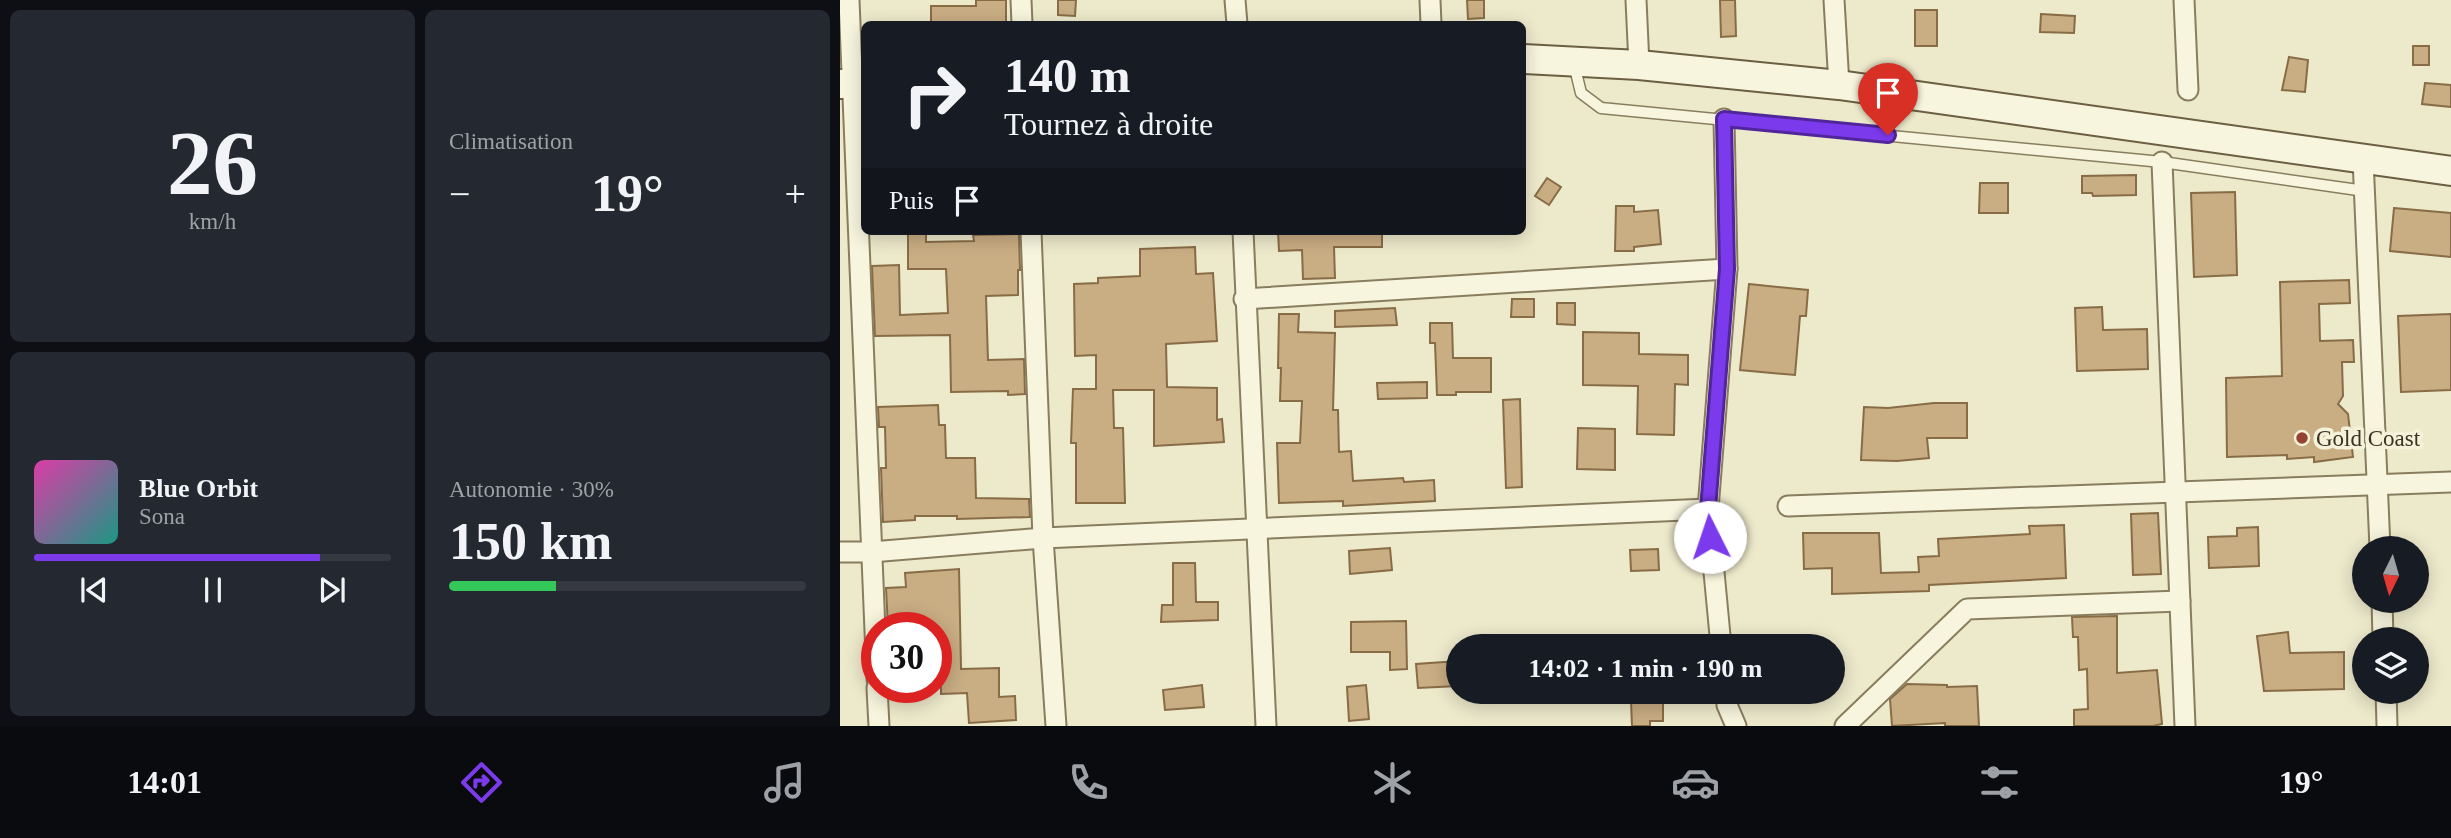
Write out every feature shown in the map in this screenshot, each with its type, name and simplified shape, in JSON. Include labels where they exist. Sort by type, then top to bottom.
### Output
[{"type":"main road","points":[[1526,59],[1639,65],[1839,85],[2451,171]]},
{"type":"street","points":[[849,0],[874,612]]},
{"type":"street","points":[[1021,0],[1022,21]]},
{"type":"street","points":[[1236,0],[1237,21]]},
{"type":"street","points":[[1430,0],[1431,21]]},
{"type":"street","points":[[1636,0],[1639,65]]},
{"type":"street","points":[[1834,0],[1839,85]]},
{"type":"street","points":[[2184,0],[2188,90]]},
{"type":"street","points":[[1720,634],[1708,509],[1727,269],[1724,119]]},
{"type":"street","points":[[2363,159],[2379,536]]},
{"type":"street","points":[[2162,162],[2185,726]]},
{"type":"street","points":[[1031,235],[1043,538],[1056,726]]},
{"type":"street","points":[[1242,235],[1266,726]]},
{"type":"street","points":[[1244,299],[1727,269]]},
{"type":"street","points":[[1788,506],[2451,482]]},
{"type":"street","points":[[840,552],[872,552],[1043,538],[1708,509]]},
{"type":"street","points":[[1845,726],[1967,609],[2180,601]]},
{"type":"street","points":[[878,703],[879,726]]},
{"type":"street","points":[[1727,704],[1736,726]]},
{"type":"street","points":[[2386,704],[2387,726]]},
{"type":"lane","points":[[1573,60],[1581,93],[1601,107],[2162,162],[2365,191]]},
{"type":"building","points":[[976,0],[1006,0],[1006,21],[931,21],[931,6],[976,6]]},
{"type":"building","points":[[1058,0],[1076,0],[1075,16],[1058,15]]},
{"type":"building","points":[[1467,0],[1484,0],[1484,18],[1468,19]]},
{"type":"building","points":[[1720,0],[1735,0],[1736,36],[1721,37]]},
{"type":"building","points":[[1915,10],[1937,10],[1937,46],[1915,46]]},
{"type":"building","points":[[2041,14],[2075,16],[2074,33],[2040,32]]},
{"type":"building","points":[[2413,46],[2429,46],[2429,65],[2413,65]]},
{"type":"building","points":[[2289,57],[2308,60],[2305,92],[2282,90]]},
{"type":"building","points":[[2425,83],[2451,85],[2451,107],[2422,104]]},
{"type":"building","points":[[2136,175],[2136,195],[2093,196],[2092,193],[2082,193],[2082,176]]},
{"type":"building","points":[[1547,178],[1561,187],[1549,205],[1535,196]]},
{"type":"building","points":[[1980,183],[2008,183],[2008,213],[1979,213]]},
{"type":"building","points":[[2235,192],[2237,275],[2194,277],[2191,193]]},
{"type":"building","points":[[1616,206],[1634,206],[1634,212],[1658,210],[1661,244],[1634,247],[1634,251],[1615,251]]},
{"type":"building","points":[[2394,208],[2451,213],[2451,257],[2390,251]]},
{"type":"building","points":[[908,235],[926,235],[926,242],[974,241],[973,235],[1019,235],[1018,295],[986,296],[988,360],[1024,359],[1025,394],[1008,395],[1008,391],[951,392],[950,335],[875,336],[872,266],[899,265],[900,315],[948,313],[946,269],[908,269]]},
{"type":"building","points":[[1278,235],[1382,235],[1382,247],[1334,247],[1335,278],[1303,279],[1302,250],[1279,251]]},
{"type":"building","points":[[1195,247],[1196,274],[1213,273],[1217,341],[1166,344],[1167,387],[1217,388],[1217,420],[1222,419],[1224,442],[1154,446],[1154,390],[1113,390],[1114,428],[1123,428],[1125,503],[1076,503],[1076,443],[1071,443],[1073,389],[1096,389],[1096,355],[1075,356],[1074,284],[1098,283],[1098,278],[1140,276],[1140,249]]},
{"type":"building","points":[[2349,280],[2350,303],[2319,304],[2320,341],[2353,340],[2354,362],[2342,362],[2343,396],[2338,404],[2348,414],[2353,457],[2314,462],[2314,457],[2287,459],[2287,455],[2227,457],[2226,378],[2282,376],[2280,282]]},
{"type":"building","points":[[1749,284],[1808,290],[1806,316],[1800,316],[1795,375],[1740,370]]},
{"type":"building","points":[[1512,299],[1534,299],[1534,317],[1511,317]]},
{"type":"building","points":[[1557,303],[1575,303],[1575,325],[1557,324]]},
{"type":"building","points":[[2102,307],[2103,330],[2147,329],[2148,369],[2077,371],[2075,308]]},
{"type":"building","points":[[1395,308],[1397,325],[1335,327],[1335,311]]},
{"type":"building","points":[[1279,314],[1299,314],[1298,332],[1335,333],[1333,410],[1338,410],[1339,452],[1351,451],[1353,481],[1403,478],[1404,482],[1434,480],[1435,501],[1343,506],[1343,501],[1279,503],[1277,443],[1300,443],[1302,401],[1280,401]]},
{"type":"building","points":[[2451,314],[2451,390],[2401,392],[2398,316]]},
{"type":"building","points":[[1430,323],[1452,323],[1453,358],[1491,358],[1491,392],[1437,395],[1435,343],[1430,343]]},
{"type":"building","points":[[1583,332],[1639,333],[1639,354],[1688,355],[1688,385],[1675,384],[1674,435],[1637,434],[1638,386],[1583,385]]},
{"type":"building","points":[[1427,382],[1427,398],[1378,399],[1377,383]]},
{"type":"building","points":[[1520,399],[1522,487],[1506,488],[1503,400]]},
{"type":"building","points":[[1967,403],[1967,438],[1927,438],[1929,458],[1861,460],[1864,407],[1888,408]]},
{"type":"building","points":[[938,405],[939,425],[945,425],[946,458],[975,458],[976,498],[1029,499],[1030,517],[957,519],[957,516],[915,516],[915,520],[883,522],[881,468],[886,468],[885,427],[879,427],[878,407]]},
{"type":"building","points":[[1578,428],[1615,429],[1615,470],[1577,469]]},
{"type":"building","points":[[2158,513],[2161,574],[2133,575],[2131,514]]},
{"type":"building","points":[[2064,525],[2066,578],[1929,585],[1929,591],[1832,594],[1832,568],[1804,569],[1803,533],[1879,533],[1881,573],[1919,572],[1918,557],[1939,556],[1938,539],[2030,534],[2029,526]]},
{"type":"building","points":[[2258,527],[2259,566],[2209,568],[2208,537],[2237,536],[2237,528]]},
{"type":"building","points":[[1390,548],[1392,570],[1350,574],[1349,551]]},
{"type":"building","points":[[1658,549],[1659,570],[1631,571],[1630,550]]},
{"type":"building","points":[[1173,563],[1195,563],[1196,602],[1218,602],[1218,620],[1161,622],[1162,605],[1173,605]]},
{"type":"building","points":[[959,569],[961,669],[999,668],[999,697],[1015,696],[1016,720],[969,723],[967,693],[952,694],[952,612],[887,612],[886,588],[906,587],[905,573]]},
{"type":"building","points":[[2117,616],[2117,673],[2157,670],[2162,724],[2074,726],[2074,710],[2088,709],[2087,669],[2079,670],[2078,637],[2073,637],[2072,617]]},
{"type":"building","points":[[1406,621],[1407,669],[1390,670],[1390,652],[1351,652],[1351,622]]},
{"type":"building","points":[[2288,632],[2290,653],[2344,652],[2344,689],[2264,691],[2257,636]]},
{"type":"building","points":[[1446,662],[1446,687],[1418,688],[1416,664]]},
{"type":"building","points":[[1907,684],[1977,686],[1979,726],[1945,726],[1945,723],[1892,726],[1890,699]]},
{"type":"building","points":[[1202,685],[1204,707],[1165,710],[1163,690]]},
{"type":"building","points":[[1366,685],[1369,719],[1349,721],[1347,687]]},
{"type":"building","points":[[1631,704],[1663,704],[1663,721],[1650,721],[1650,726],[1632,726]]},
{"type":"place","name":"Gold Coast","points":[[2302,438]]},
{"type":"route","points":[[1710,537],[1708,509],[1727,269],[1724,119],[1888,135]]}]
